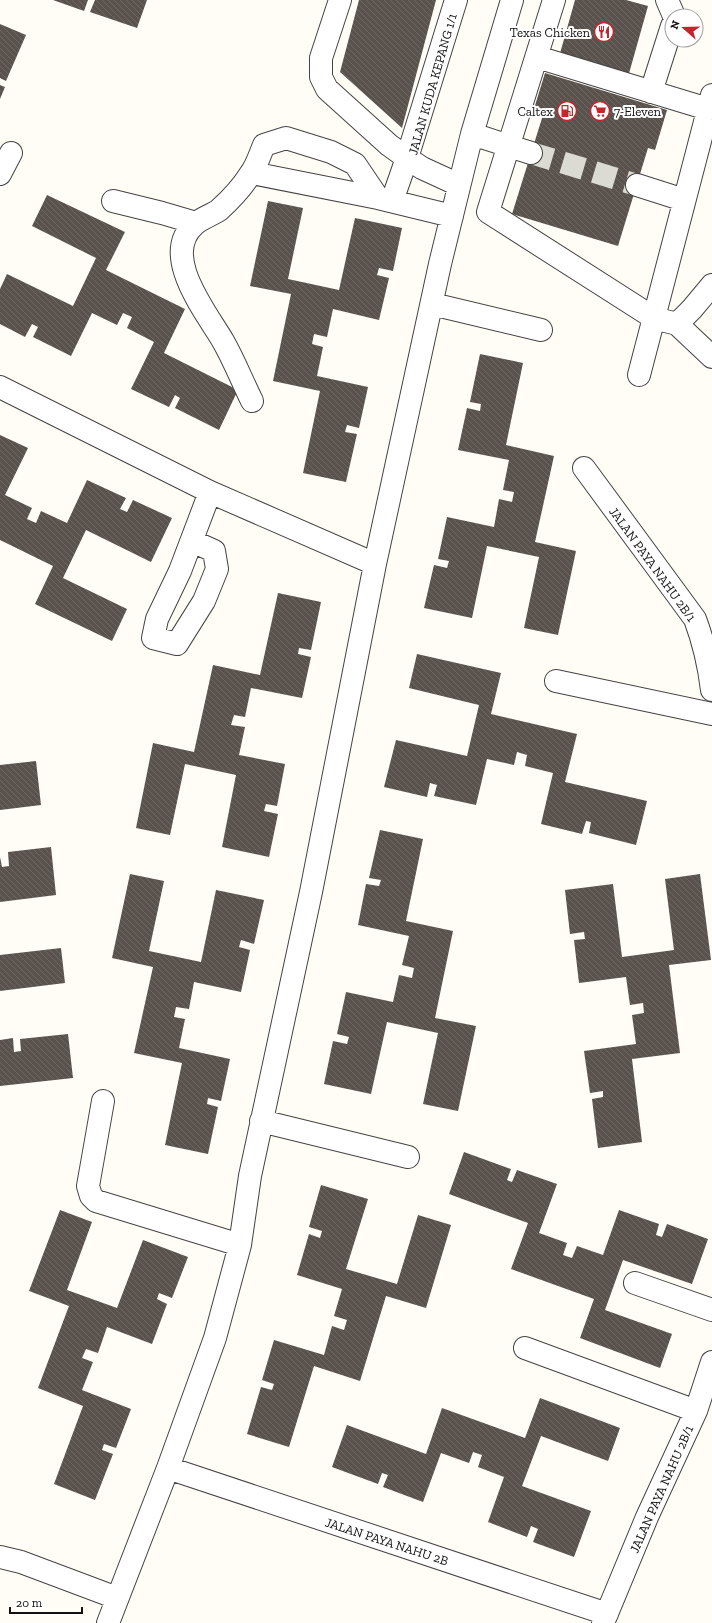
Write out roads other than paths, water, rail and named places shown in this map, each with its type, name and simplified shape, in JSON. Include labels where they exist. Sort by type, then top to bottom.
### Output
[{"type":"street","points":[[340,0],[322,58],[321,77],[327,89],[389,145],[407,158],[385,199]]},
{"type":"street","name":"JALAN KUDA KEPANG 1/1","points":[[456,0],[407,158],[422,168],[459,185]]},
{"type":"street","points":[[500,38],[506,0]]},
{"type":"street","points":[[108,1623],[168,1468],[215,1338],[240,1245],[250,1176],[261,1120],[311,892],[375,564],[440,264],[472,134],[512,0]]},
{"type":"street","points":[[554,0],[488,212],[654,318],[676,324],[712,357]]},
{"type":"street","points":[[651,92],[665,48]]},
{"type":"street","points":[[536,57],[651,92],[710,102],[639,374]]},
{"type":"street","points":[[472,134],[531,153]]},
{"type":"street","points":[[252,401],[223,340],[199,303],[184,269],[182,247],[185,234],[196,223],[218,210],[252,172],[264,145],[286,138],[330,152],[356,164],[385,199]]},
{"type":"street","points":[[0,174],[11,153]]},
{"type":"street","points":[[252,172],[385,199],[452,216]]},
{"type":"street","points":[[637,186],[684,200]]},
{"type":"street","points":[[113,201],[196,223]]},
{"type":"street","points":[[676,324],[692,309],[712,285]]},
{"type":"street","points":[[432,304],[541,330]]},
{"type":"street","points":[[0,387],[210,492],[375,564]]},
{"type":"street","name":"JALAN PAYA NAHU 2B/1","points":[[584,468],[695,620],[702,638],[709,665],[712,690]]},
{"type":"street","points":[[192,541],[210,492]]},
{"type":"street","points":[[556,681],[712,714]]},
{"type":"street","points":[[103,1101],[88,1186],[91,1196],[96,1201],[240,1245]]},
{"type":"street","points":[[261,1120],[408,1157]]},
{"type":"street","points":[[635,1283],[712,1310]]},
{"type":"street","points":[[525,1348],[696,1411]]},
{"type":"street","name":"JALAN PAYA NAHU 2B/1","points":[[605,1619],[648,1517],[696,1411],[712,1362]]},
{"type":"street","name":"JALAN PAYA NAHU 2B","points":[[168,1468],[605,1619]]},
{"type":"street","points":[[0,1558],[20,1562],[117,1598]]},
{"type":"tunnel","points":[[531,153],[637,185]]},
{"type":"place","name":"Texas Chicken","points":[[604,32]]},
{"type":"place","name":"Caltex","points":[[567,111]]},
{"type":"place","name":"7-Eleven","points":[[600,111]]}]
